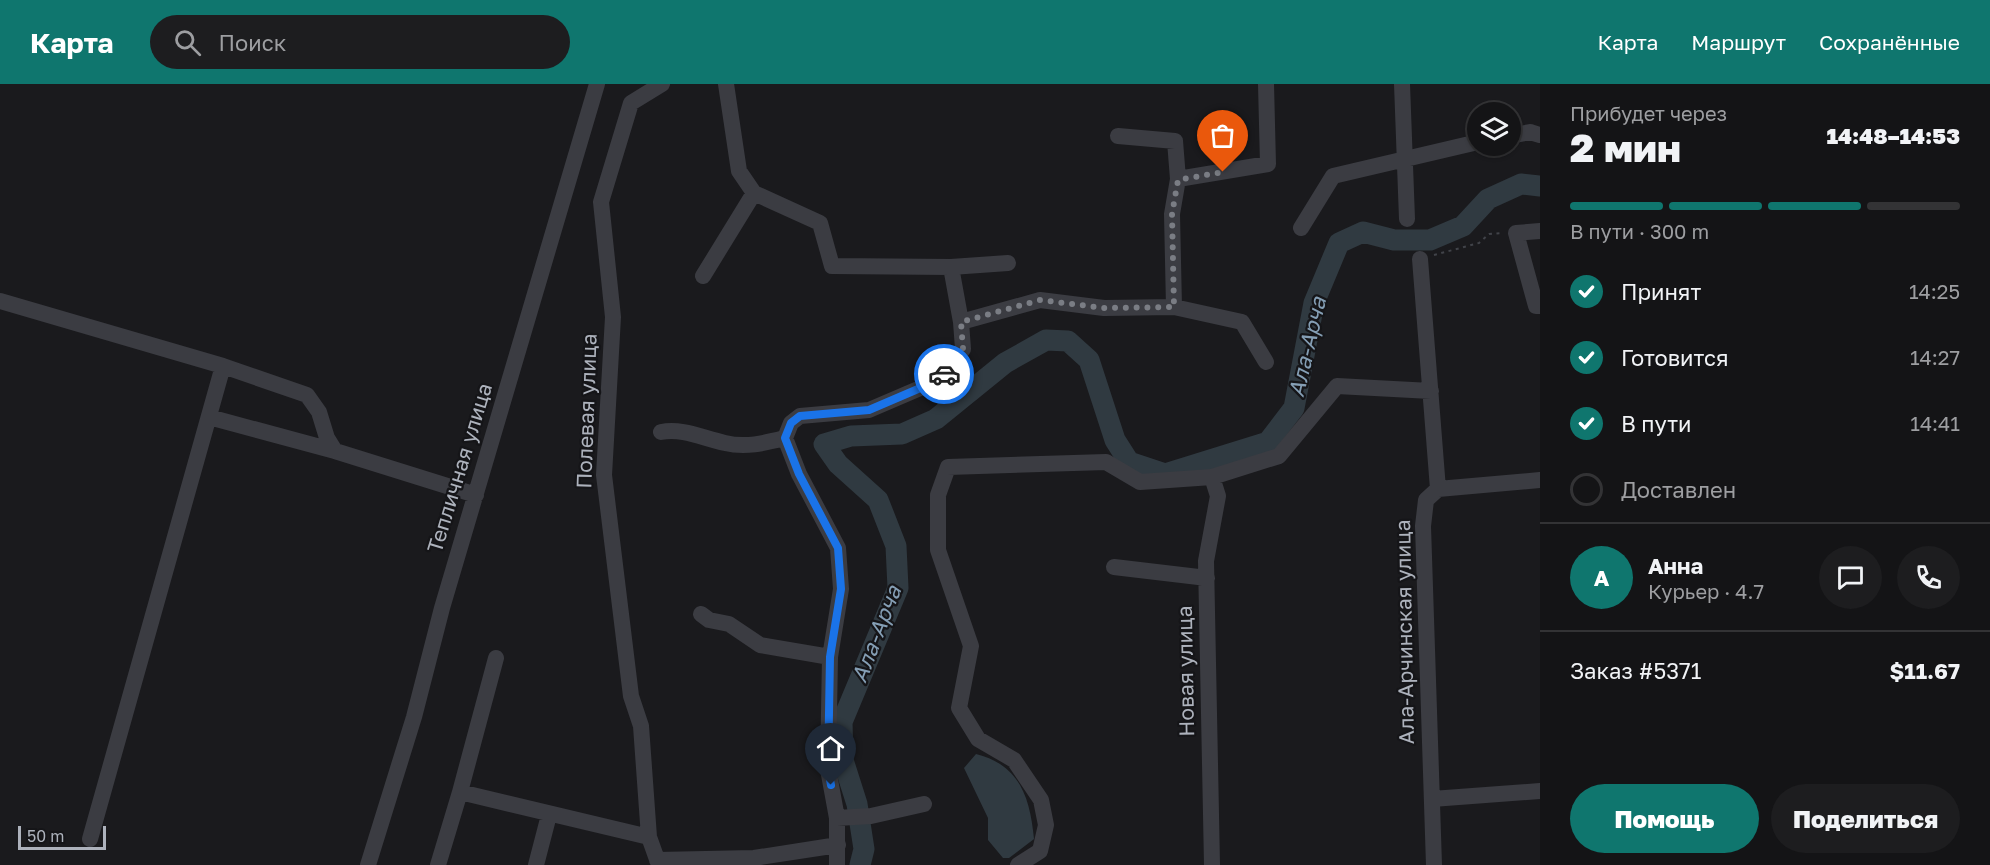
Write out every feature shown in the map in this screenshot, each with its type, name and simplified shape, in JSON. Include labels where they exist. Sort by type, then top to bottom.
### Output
[{"type":"street","name":"Тепличная улица","points":[[368,865],[414,717],[442,608],[597,84]]},
{"type":"street","name":"Полевая улица","points":[[658,862],[649,837],[641,726],[631,696],[604,475],[613,316],[601,202],[632,103],[662,84]]},
{"type":"street","points":[[726,84],[739,171],[754,193],[820,223],[832,266],[951,267],[1008,263]]},
{"type":"street","points":[[1178,180],[1268,164],[1266,84]]},
{"type":"street","points":[[1402,84],[1407,219]]},
{"type":"street","points":[[1521,134],[1530,132],[1540,135]]},
{"type":"street","points":[[1118,136],[1175,141],[1178,180],[1172,214],[1174,307]]},
{"type":"street","points":[[1301,228],[1333,176],[1467,145]]},
{"type":"street","points":[[704,276],[754,193]]},
{"type":"street","points":[[1528,232],[1516,233],[1536,306],[1540,306]]},
{"type":"street","points":[[1420,259],[1437,489],[1540,480]]},
{"type":"street","points":[[837,865],[837,818],[828,769],[830,657],[841,589],[838,548],[799,474],[785,438],[791,423],[800,416],[869,410],[939,380],[963,349],[961,322],[951,267]]},
{"type":"street","points":[[961,322],[1040,300],[1104,308],[1174,307],[1242,322],[1266,362]]},
{"type":"street","points":[[0,301],[224,366],[307,395],[319,412],[327,438],[335,451]]},
{"type":"street","points":[[90,839],[224,366]]},
{"type":"street","points":[[1018,865],[1040,851],[1046,825],[1041,800],[1014,760],[978,740],[959,708],[971,646],[938,550],[938,495],[948,467],[1106,462],[1140,482],[1212,477],[1279,456],[1337,386],[1431,391]]},
{"type":"street","points":[[209,417],[335,451],[476,495]]},
{"type":"street","points":[[661,432],[676,430],[727,444],[753,446],[785,438]]},
{"type":"street","name":"Новая улица","points":[[1212,477],[1218,496],[1206,561],[1212,865]]},
{"type":"street","name":"Ала-Арчинская улица","points":[[1434,865],[1423,526],[1426,500],[1437,489]]},
{"type":"street","points":[[1114,567],[1207,578]]},
{"type":"street","points":[[701,614],[709,620],[729,624],[760,645],[830,657]]},
{"type":"street","points":[[438,865],[496,658]]},
{"type":"street","points":[[1432,800],[1540,791]]},
{"type":"street","points":[[460,792],[649,837]]},
{"type":"street","points":[[837,818],[863,817],[924,804]]},
{"type":"street","points":[[536,865],[549,815]]},
{"type":"street","points":[[658,862],[754,858],[838,845]]},
{"type":"path","points":[[1420,259],[1479,243],[1489,234],[1528,232]]},
{"type":"shaded area","points":[[976,754],[1003,766],[1013,775],[1025,797],[1034,839],[1009,858],[1003,858],[988,840],[988,818],[964,768]]},
{"type":"waterway","name":"Ала-Арча","points":[[860,865],[864,849],[857,804],[843,760],[842,722],[898,588],[896,546],[878,500],[838,464],[824,444],[851,436],[902,434],[936,419],[1005,363],[1046,340],[1068,341],[1089,360],[1115,440],[1129,462],[1165,474],[1268,442],[1294,408],[1314,303],[1339,243],[1363,232],[1394,240],[1430,240],[1463,226],[1488,199],[1521,184],[1540,186]]},
{"type":"way so far","points":[[944,374],[963,349],[961,322],[1005,308],[1040,300],[1104,308],[1174,307],[1172,214],[1178,180],[1223,172]]},
{"type":"route","points":[[831,785],[828,769],[830,657],[841,589],[838,548],[799,474],[785,438],[791,423],[800,416],[869,410],[939,380],[944,374]]}]
